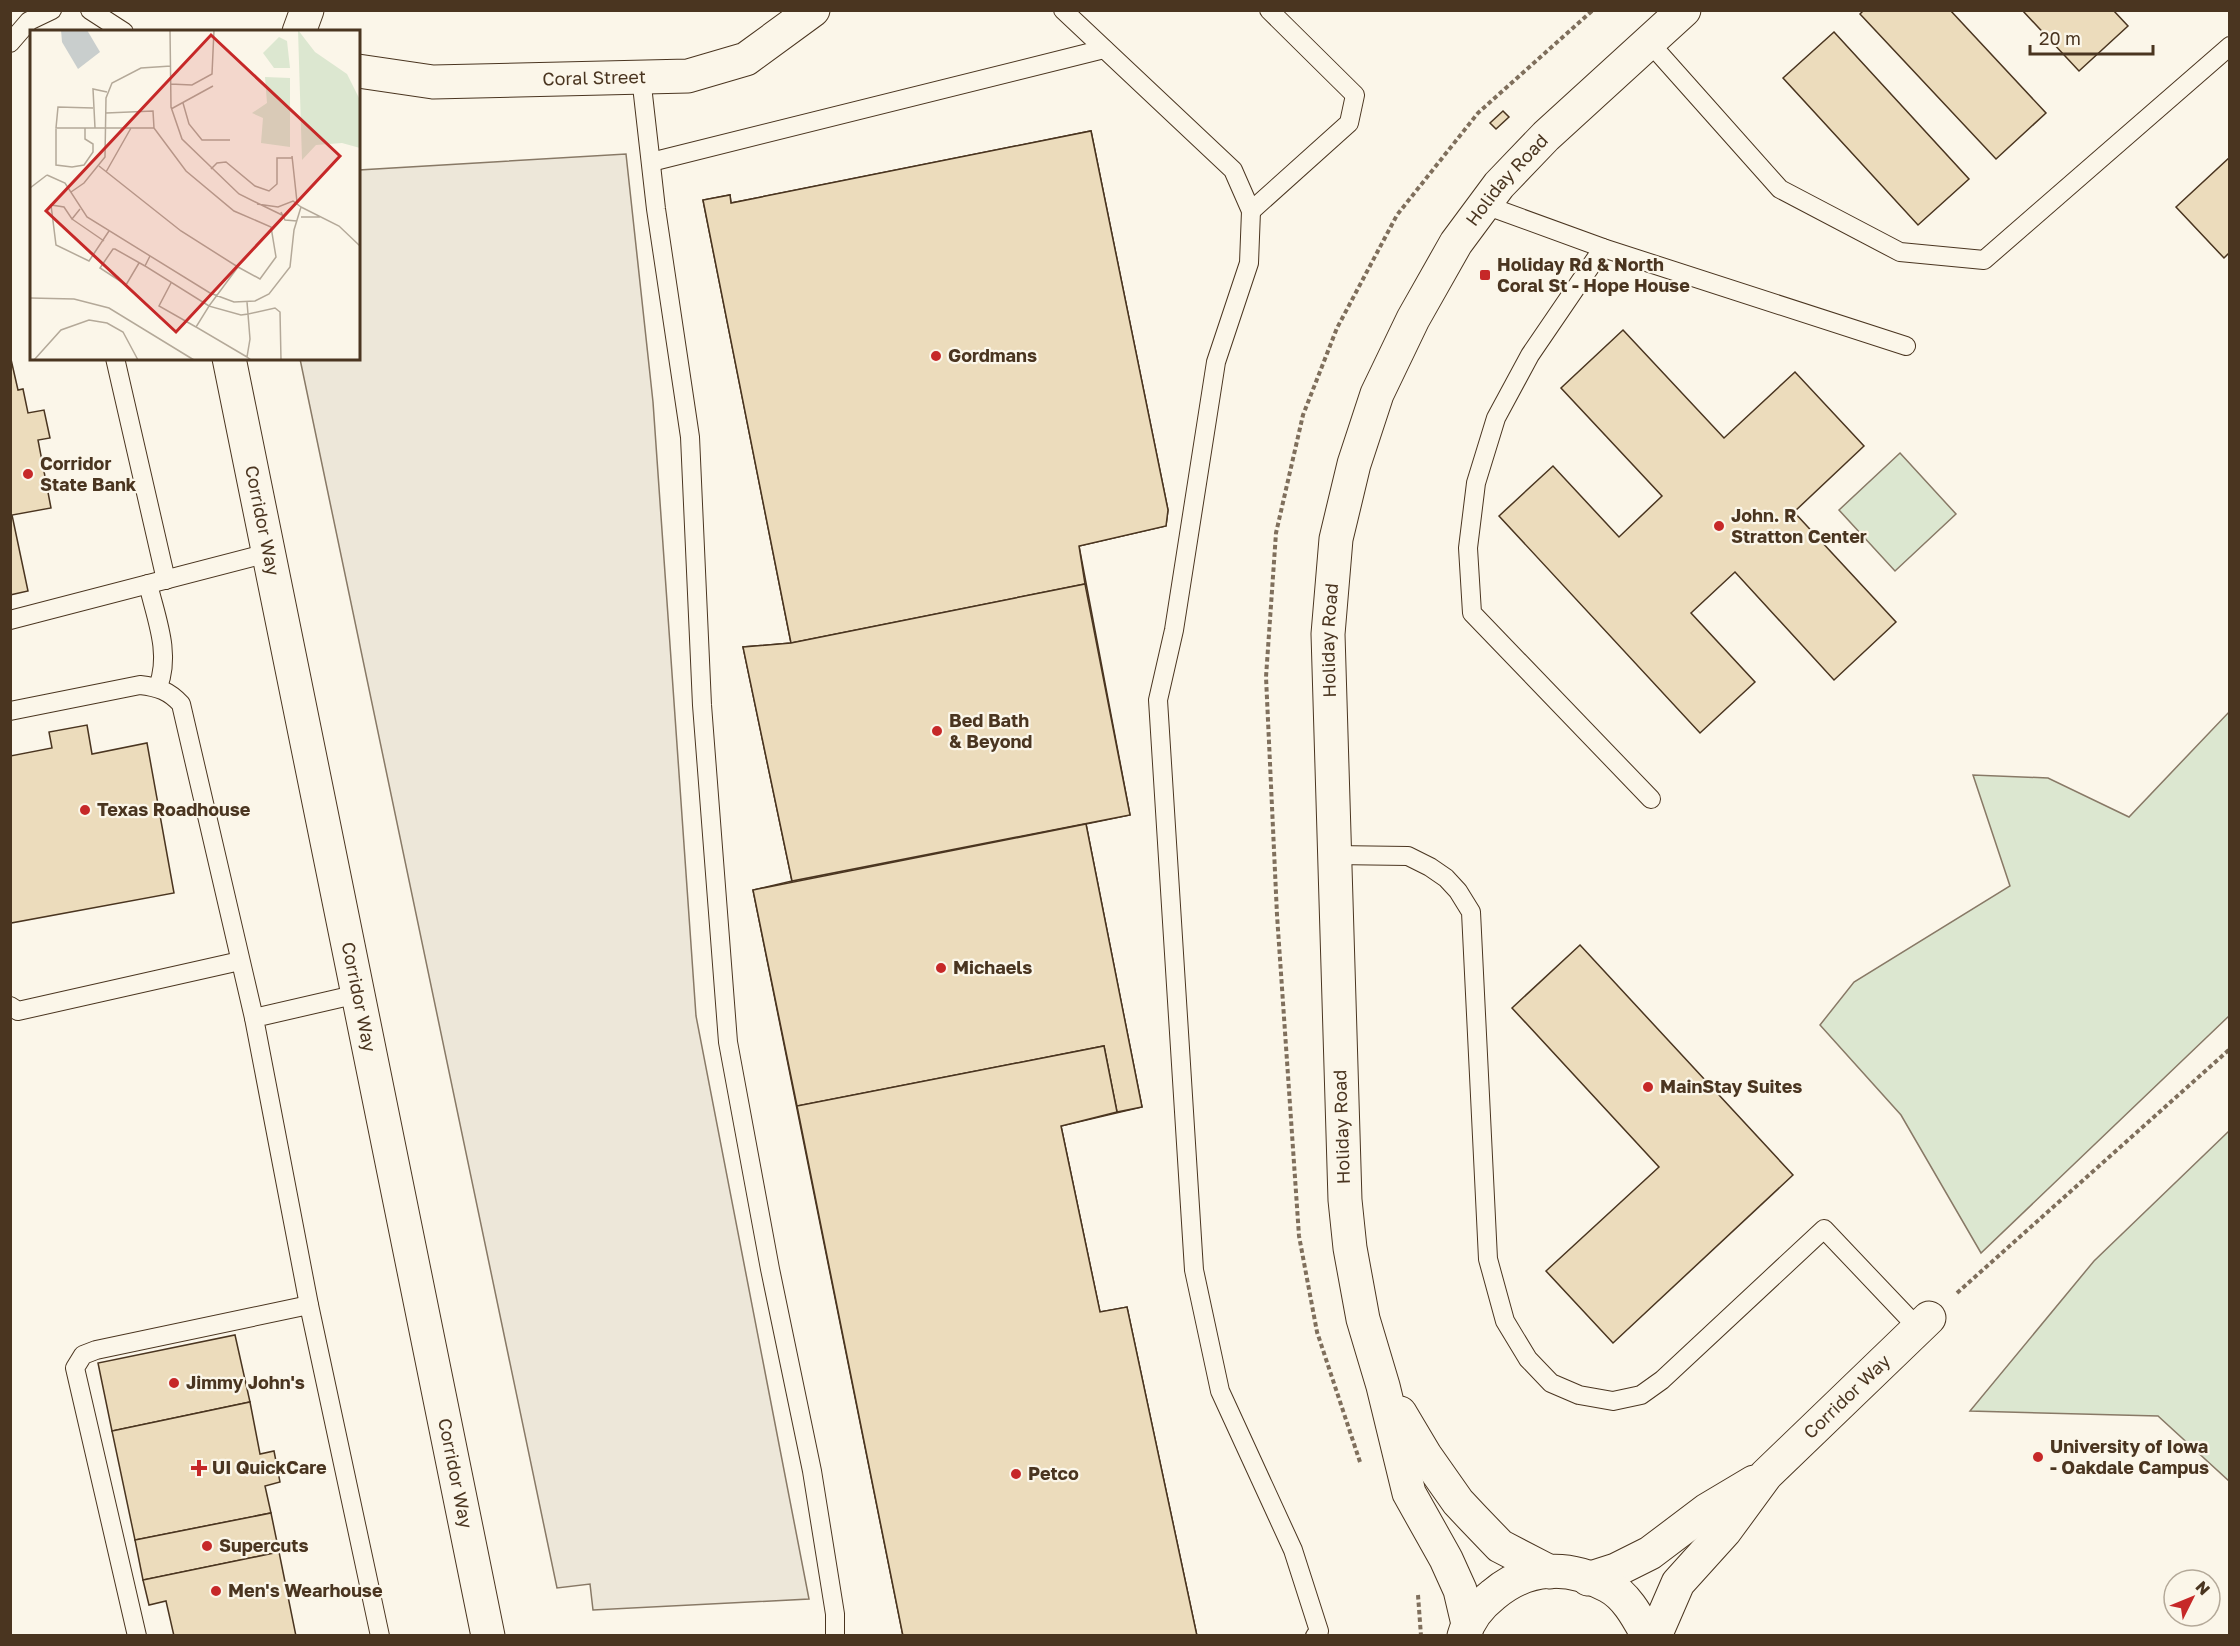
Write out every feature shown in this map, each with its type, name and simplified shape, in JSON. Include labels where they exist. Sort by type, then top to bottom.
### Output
[{"type":"street","points":[[300,30],[307,10]]},
{"type":"street","name":"Coral Street","points":[[360,71],[433,82],[688,76],[746,59],[813,10]]},
{"type":"street","name":"Holiday Road","points":[[1466,1630],[1460,1590],[1438,1542],[1408,1493],[1383,1386],[1363,1319],[1350,1248],[1345,1200],[1328,634],[1336,539],[1354,464],[1377,394],[1413,319],[1456,243],[1499,185],[1546,136],[1684,10]]},
{"type":"street","name":"Corridor Way","points":[[229,360],[488,1635]]},
{"type":"street","name":"Corridor Way","points":[[1654,1635],[1678,1583],[1725,1531],[1766,1474],[1924,1323]]},
{"type":"street","name":"Holiday Road","points":[[1383,1386],[1425,1455],[1458,1502],[1500,1546],[1550,1572]]},
{"type":"street","name":"Corridor Way","points":[[1588,1578],[1616,1570],[1650,1553],[1707,1510],[1766,1474]]},
{"type":"street","name":"Holiday Road","points":[[1466,1630],[1481,1604],[1507,1583],[1532,1573],[1566,1571],[1609,1586],[1634,1610],[1648,1635]]},
{"type":"lane","points":[[10,43],[29,21],[52,10]]},
{"type":"lane","points":[[90,10],[120,30]]},
{"type":"lane","points":[[1063,10],[1233,171],[1251,211],[1249,263],[1216,362],[1174,630],[1158,700],[1194,1270],[1220,1391],[1293,1550],[1319,1631],[1315,1635]]},
{"type":"lane","points":[[1251,211],[1349,123],[1355,95],[1269,10]]},
{"type":"lane","points":[[1649,42],[1780,189],[1900,252],[1984,260],[2229,46]]},
{"type":"lane","points":[[651,162],[1104,49]]},
{"type":"lane","points":[[641,77],[690,437],[702,705],[728,1042],[770,1269],[812,1471],[835,1614],[835,1635]]},
{"type":"lane","points":[[1485,205],[1603,248],[1906,346]]},
{"type":"lane","points":[[1603,248],[1530,355],[1496,418],[1476,483],[1468,548],[1472,614],[1652,799]]},
{"type":"lane","points":[[115,360],[166,580]]},
{"type":"lane","points":[[10,620],[268,553]]},
{"type":"lane","points":[[148,584],[165,662],[158,687]]},
{"type":"lane","points":[[10,711],[140,685],[158,687],[173,694],[181,704],[254,1018],[309,1305],[380,1635]]},
{"type":"lane","points":[[1334,855],[1408,856],[1446,878],[1458,891],[1471,912],[1488,1259],[1505,1321],[1528,1359],[1551,1383],[1579,1395],[1613,1401],[1641,1395],[1662,1380],[1824,1229],[1924,1323]]},
{"type":"lane","points":[[10,1006],[18,1011],[240,961]]},
{"type":"lane","points":[[254,1018],[358,994]]},
{"type":"lane","points":[[137,1635],[75,1368],[83,1355],[96,1350],[309,1305]]},
{"type":"path","points":[[1924,1323],[2229,1050]]},
{"type":"green space","points":[[1900,453],[1956,514],[1895,571],[1839,510]]},
{"type":"green space","points":[[2229,712],[2229,1016],[1981,1253],[1901,1115],[1820,1025],[1854,982],[2010,886],[1973,775],[2048,778],[2129,817]]},
{"type":"green space","points":[[2229,1131],[2229,1481],[2158,1416],[1970,1411],[2094,1261]]},
{"type":"shaded area","points":[[626,154],[653,402],[696,1016],[809,1599],[593,1610],[590,1584],[557,1588],[300,360],[360,360],[360,170]]},
{"type":"building","points":[[1864,10],[1950,10],[2046,113],[1996,159],[1860,14]]},
{"type":"building","points":[[2022,10],[2113,10],[2128,26],[2079,71]]},
{"type":"building","points":[[1834,32],[1969,179],[1918,225],[1783,78]]},
{"type":"building","points":[[1503,111],[1509,117],[1496,129],[1490,123]]},
{"type":"building","points":[[1091,131],[1168,510],[1166,526],[1079,546],[1130,815],[1086,824],[1142,1107],[1061,1126],[1100,1312],[1127,1307],[1197,1636],[903,1636],[753,890],[792,881],[743,647],[791,643],[703,200],[730,195],[731,203]]},
{"type":"building","name":"Gordmans","points":[[1091,131],[1168,510],[1166,526],[1079,546],[1085,584],[791,643],[703,200],[730,195],[731,203]]},
{"type":"building","points":[[2230,157],[2230,252],[2224,258],[2176,207]]},
{"type":"building","name":"John. R Stratton Center","points":[[1623,330],[1724,438],[1795,372],[1864,446],[1794,512],[1896,622],[1834,680],[1735,572],[1691,613],[1755,682],[1700,733],[1499,516],[1553,466],[1619,537],[1662,496],[1561,388]]},
{"type":"building","name":"Corridor State Bank","points":[[10,355],[18,390],[23,389],[28,413],[44,410],[50,438],[38,440],[51,508],[12,515],[28,591],[10,595]]},
{"type":"building","name":"Bed Bath & Beyond","points":[[1085,584],[1130,815],[792,881],[743,647],[791,643]]},
{"type":"building","name":"Texas Roadhouse","points":[[87,725],[92,754],[147,743],[174,893],[11,923],[10,756],[52,748],[49,732]]},
{"type":"building","name":"Michaels","points":[[1086,824],[1142,1107],[1117,1112],[1104,1046],[797,1106],[753,890]]},
{"type":"building","name":"MainStay Suites","points":[[1580,945],[1793,1175],[1613,1343],[1546,1271],[1659,1167],[1512,1008]]},
{"type":"building","name":"Petco","points":[[1104,1046],[1117,1112],[1061,1126],[1100,1312],[1127,1307],[1197,1636],[903,1636],[797,1106]]},
{"type":"building","name":"Jimmy John's","points":[[235,1335],[250,1402],[112,1431],[98,1363]]},
{"type":"building","name":"UI QuickCare","points":[[250,1402],[260,1454],[274,1451],[280,1482],[265,1486],[271,1513],[135,1540],[112,1431]]},
{"type":"building","name":"Supercuts","points":[[271,1513],[279,1552],[143,1580],[135,1540]]},
{"type":"building","name":"Men's Wearhouse","points":[[279,1552],[296,1636],[174,1636],[166,1601],[149,1605],[143,1580]]},
{"type":"place","name":"Holiday Rd & North Coral St - Hope House","points":[[1485,275]]},
{"type":"place","name":"Gordmans","points":[[936,356]]},
{"type":"place","name":"Corridor State Bank","points":[[28,474]]},
{"type":"place","name":"John. R Stratton Center","points":[[1719,526]]},
{"type":"place","name":"Bed Bath & Beyond","points":[[937,731]]},
{"type":"place","name":"Texas Roadhouse","points":[[85,810]]},
{"type":"place","name":"Michaels","points":[[941,968]]},
{"type":"place","name":"MainStay Suites","points":[[1648,1087]]},
{"type":"place","name":"Jimmy John's","points":[[174,1383]]},
{"type":"place","name":"University of Iowa - Oakdale Campus","points":[[2038,1457]]},
{"type":"place","name":"UI QuickCare","points":[[199,1468]]},
{"type":"place","name":"Petco","points":[[1016,1474]]},
{"type":"place","name":"Supercuts","points":[[207,1546]]},
{"type":"place","name":"Men's Wearhouse","points":[[216,1591]]}]
